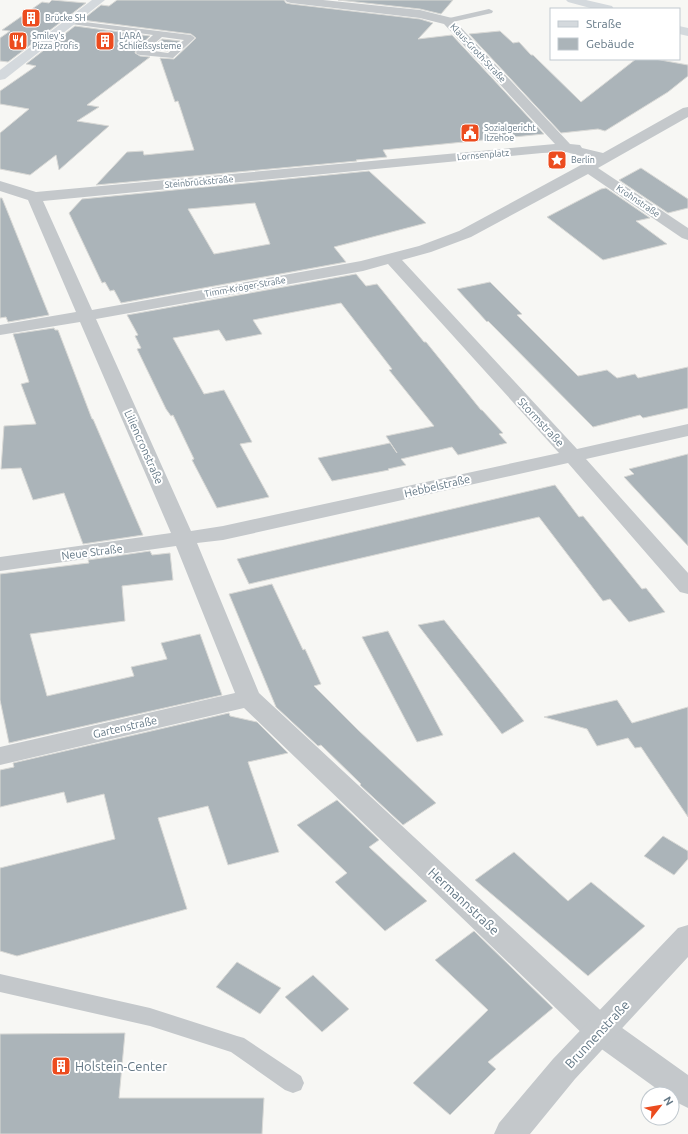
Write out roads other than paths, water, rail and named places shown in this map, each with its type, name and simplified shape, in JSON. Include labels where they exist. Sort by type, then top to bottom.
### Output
[{"type":"main road","points":[[0,76],[99,0]]},
{"type":"main road","points":[[572,0],[604,8]]},
{"type":"street","name":"Klaus-Groth-Straße","points":[[292,0],[420,14],[448,21],[566,148]]},
{"type":"street","name":"Lornsenplatz","points":[[484,224],[589,168],[688,111]]},
{"type":"street","name":"Lornsenplatz","points":[[399,162],[542,149],[627,146]]},
{"type":"street","name":"Lornsenplatz","points":[[566,148],[605,158]]},
{"type":"street","name":"Steinbrückstraße","points":[[0,186],[34,197],[399,162]]},
{"type":"street","name":"Krohnstraße","points":[[589,168],[688,235]]},
{"type":"street","name":"Liliencronstraße","points":[[34,197],[184,539],[249,698]]},
{"type":"street","name":"Timm-Kröger-Straße","points":[[0,330],[86,316],[392,259],[448,241],[484,224]]},
{"type":"street","name":"Stormstraße","points":[[392,259],[573,456],[688,587]]},
{"type":"street","name":"Hebbelstraße","points":[[184,539],[224,533],[688,430]]},
{"type":"street","name":"Neue Straße","points":[[0,564],[184,539]]},
{"type":"street","name":"Gartenstraße","points":[[0,756],[249,698]]},
{"type":"street","name":"Hermannstraße","points":[[249,698],[600,1030],[688,1093]]},
{"type":"street","name":"Brunnenstraße","points":[[510,1134],[564,1069],[688,937]]},
{"type":"lane","points":[[448,21],[489,11]]},
{"type":"lane","points":[[71,22],[191,38],[170,56],[140,52],[160,34]]},
{"type":"lane","points":[[0,983],[150,1018],[237,1045],[292,1083]]},
{"type":"place","name":"Brücke SH","points":[[31,18]]},
{"type":"place","name":"Smiley's Pizza Profis","points":[[18,41]]},
{"type":"place","name":"LARA Schließsysteme","points":[[105,41]]},
{"type":"place","name":"Sozialgericht Itzehoe","points":[[470,133]]},
{"type":"place","name":"Berlin","points":[[557,160]]},
{"type":"place","name":"Holstein-Center","points":[[61,1066]]}]
